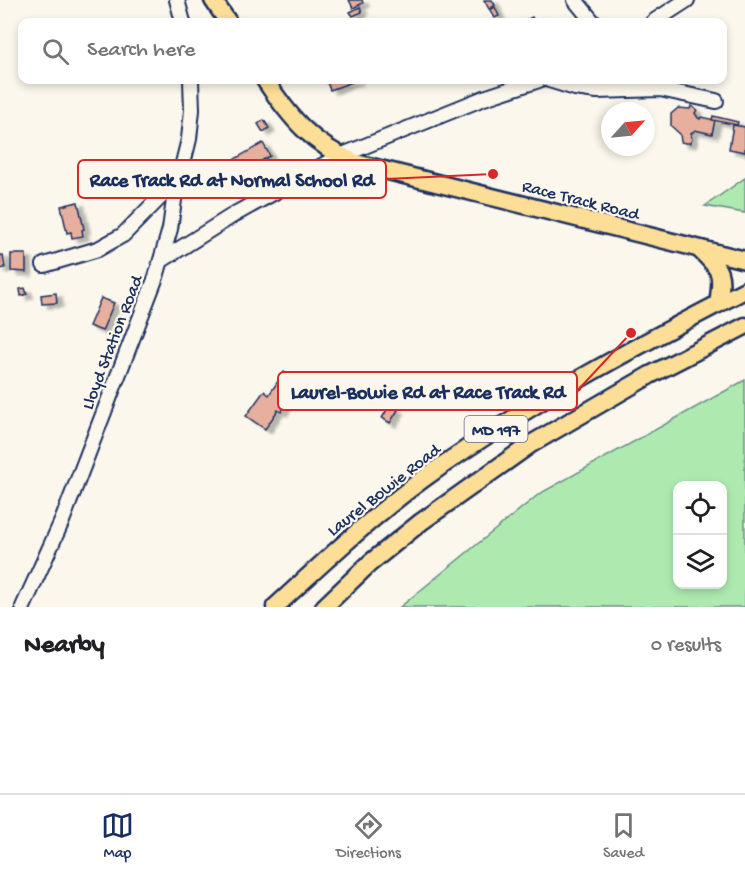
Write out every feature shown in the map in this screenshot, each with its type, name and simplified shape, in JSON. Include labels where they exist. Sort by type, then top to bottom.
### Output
[{"type":"main road","points":[[213,0],[225,18]]},
{"type":"main road","name":"Race Track Road","points":[[268,84],[297,124],[340,156],[356,163],[745,260]]},
{"type":"main road","points":[[698,248],[716,265],[721,280],[718,304]]},
{"type":"main road","name":"Laurel Bowie Road","points":[[274,607],[352,536],[422,480],[468,448],[586,375],[745,290]]},
{"type":"main road","name":"MD 197","points":[[324,607],[370,563],[421,522],[522,450],[619,392],[745,326]]},
{"type":"street","points":[[177,0],[182,18]]},
{"type":"street","points":[[575,0],[590,18]]},
{"type":"street","points":[[659,18],[687,0]]},
{"type":"street","name":"Lloyd Station Road","points":[[23,607],[62,521],[163,255],[189,139],[192,110],[191,84]]},
{"type":"street","points":[[163,255],[340,156],[484,98],[527,84]]},
{"type":"street","points":[[562,84],[597,91],[660,89],[716,101]]},
{"type":"street","points":[[44,266],[98,249],[123,235],[181,176]]},
{"type":"green space","points":[[745,178],[745,213],[705,206]]},
{"type":"green space","points":[[745,380],[745,607],[400,607],[539,494]]},
{"type":"building","points":[[349,0],[362,0],[363,3],[353,8]]},
{"type":"building","points":[[484,0],[492,0],[495,5],[489,9]]},
{"type":"building","points":[[360,7],[362,12],[353,16],[350,12]]},
{"type":"building","points":[[495,7],[499,16],[495,18],[490,10]]},
{"type":"building","points":[[328,84],[347,84],[330,90]]},
{"type":"building","points":[[691,106],[697,110],[695,113],[698,118],[715,120],[712,134],[695,130],[691,134],[690,143],[685,143],[681,142],[680,134],[671,126],[671,114],[678,108],[690,109]]},
{"type":"building","points":[[713,116],[738,122],[737,125],[712,120]]},
{"type":"building","points":[[264,120],[269,128],[263,132],[258,124]]},
{"type":"building","points":[[733,125],[745,127],[745,152],[729,149]]},
{"type":"building","points":[[263,143],[270,156],[226,181],[219,168]]},
{"type":"building","points":[[78,202],[84,229],[82,230],[83,236],[72,238],[71,232],[67,233],[61,206]]},
{"type":"building","points":[[11,254],[26,254],[26,272],[11,271]]},
{"type":"building","points":[[0,255],[3,255],[5,268],[0,269]]},
{"type":"building","points":[[25,288],[27,294],[21,296],[20,289]]},
{"type":"building","points":[[56,293],[57,303],[42,304],[41,295]]},
{"type":"building","points":[[101,298],[114,303],[102,331],[89,326]]},
{"type":"building","points":[[284,372],[300,383],[281,412],[278,410],[265,429],[246,416],[264,391],[269,395]]},
{"type":"building","points":[[390,405],[398,410],[390,423],[382,418]]},
{"type":"place","name":"Race Track Rd at Normal School Rd","points":[[493,174]]},
{"type":"place","name":"Laurel-Bowie Rd at Race Track Rd","points":[[631,333]]}]
